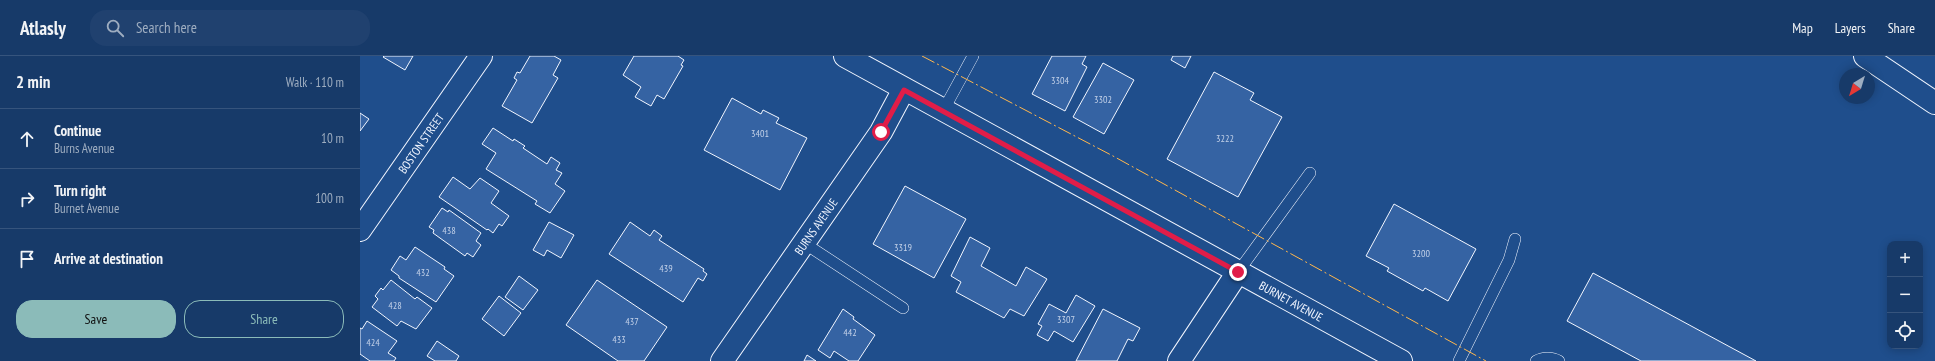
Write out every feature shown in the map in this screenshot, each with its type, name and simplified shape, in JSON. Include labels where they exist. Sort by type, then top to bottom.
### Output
[{"type":"main road","name":"BOSTON STREET","points":[[360,230],[481,56]]},
{"type":"main road","name":"BURNET AVENUE","points":[[845,56],[904,90],[1401,361]]},
{"type":"main road","points":[[1865,56],[1935,102]]},
{"type":"main road","name":"BURNS AVENUE","points":[[722,361],[881,132],[904,90]]},
{"type":"main road","points":[[1180,361],[1238,272]]},
{"type":"lane","points":[[943,111],[973,56]]},
{"type":"lane","points":[[1238,272],[1310,173]]},
{"type":"lane","points":[[1459,361],[1509,260],[1516,239]]},
{"type":"lane","points":[[804,243],[903,308]]},
{"type":"lane","points":[[1536,361],[1540,358],[1554,358],[1559,361]]},
{"type":"building","points":[[413,56],[405,70],[383,57]]},
{"type":"building","points":[[530,56],[554,56],[561,60],[553,75],[558,78],[532,123],[502,106],[517,80],[514,78],[517,72],[520,73]]},
{"type":"building","points":[[634,56],[678,56],[684,60],[681,65],[683,66],[664,99],[657,95],[651,106],[635,97],[641,87],[623,75]]},
{"type":"building","points":[[1052,56],[1086,56],[1082,64],[1087,67],[1065,111],[1032,94]]},
{"type":"building","points":[[1173,56],[1191,56],[1185,68],[1171,60]]},
{"type":"building","points":[[1103,63],[1134,80],[1104,134],[1073,117]]},
{"type":"building","points":[[1214,72],[1254,93],[1250,100],[1282,117],[1238,197],[1167,159]]},
{"type":"building","points":[[732,98],[761,114],[763,110],[779,118],[776,123],[807,138],[780,190],[704,150]]},
{"type":"building","points":[[360,113],[369,119],[360,131]]},
{"type":"building","points":[[493,128],[513,141],[514,139],[525,146],[523,148],[547,164],[551,157],[560,163],[556,170],[562,173],[555,184],[565,191],[550,213],[535,204],[537,201],[486,169],[496,153],[482,144]]},
{"type":"building","points":[[453,177],[470,189],[480,178],[499,191],[491,203],[509,216],[502,226],[499,224],[493,233],[439,197]]},
{"type":"building","points":[[905,186],[966,219],[934,278],[873,244]]},
{"type":"building","points":[[1394,204],[1476,249],[1448,301],[1425,288],[1423,291],[1387,271],[1389,268],[1366,256]]},
{"type":"building","points":[[442,208],[448,212],[449,210],[481,233],[476,241],[481,245],[473,257],[467,253],[465,256],[433,233],[434,230],[429,227]]},
{"type":"building","points":[[549,222],[574,235],[561,258],[547,250],[544,256],[533,250]]},
{"type":"building","points":[[630,222],[650,236],[654,230],[662,236],[659,240],[704,269],[703,271],[707,274],[703,281],[698,278],[683,302],[609,254]]},
{"type":"building","points":[[970,237],[990,248],[981,266],[1016,286],[1026,267],[1047,279],[1024,316],[1010,309],[1004,318],[956,292],[961,282],[951,276]]},
{"type":"building","points":[[415,247],[445,267],[444,269],[454,276],[436,302],[399,278],[399,276],[391,270],[400,256],[406,260]]},
{"type":"building","points":[[1593,273],[1756,361],[1641,361],[1567,321]]},
{"type":"building","points":[[519,276],[538,290],[523,310],[505,297]]},
{"type":"building","points":[[391,280],[415,299],[417,297],[432,308],[416,329],[401,321],[397,326],[372,307],[378,299],[375,296],[381,288],[383,290]]},
{"type":"building","points":[[597,280],[667,327],[644,361],[618,361],[566,325]]},
{"type":"building","points":[[1076,295],[1095,306],[1073,342],[1054,331],[1048,341],[1037,335],[1042,326],[1038,324],[1049,304],[1066,313]]},
{"type":"building","points":[[499,296],[521,313],[504,336],[482,319]]},
{"type":"building","points":[[843,309],[854,317],[853,319],[875,335],[858,361],[849,361],[834,351],[830,358],[818,350]]},
{"type":"building","points":[[1103,309],[1140,328],[1133,341],[1128,339],[1117,361],[1076,361]]},
{"type":"building","points":[[367,321],[397,341],[388,353],[396,358],[394,361],[370,361],[360,354],[360,328],[362,329]]},
{"type":"building","points":[[437,341],[459,356],[456,361],[435,361],[427,356]]},
{"type":"building","points":[[807,355],[816,361],[804,361]]},
{"type":"power","points":[[922,56],[1113,156],[1486,361]]},
{"type":"route","points":[[881,132],[904,90],[1238,272]]}]
